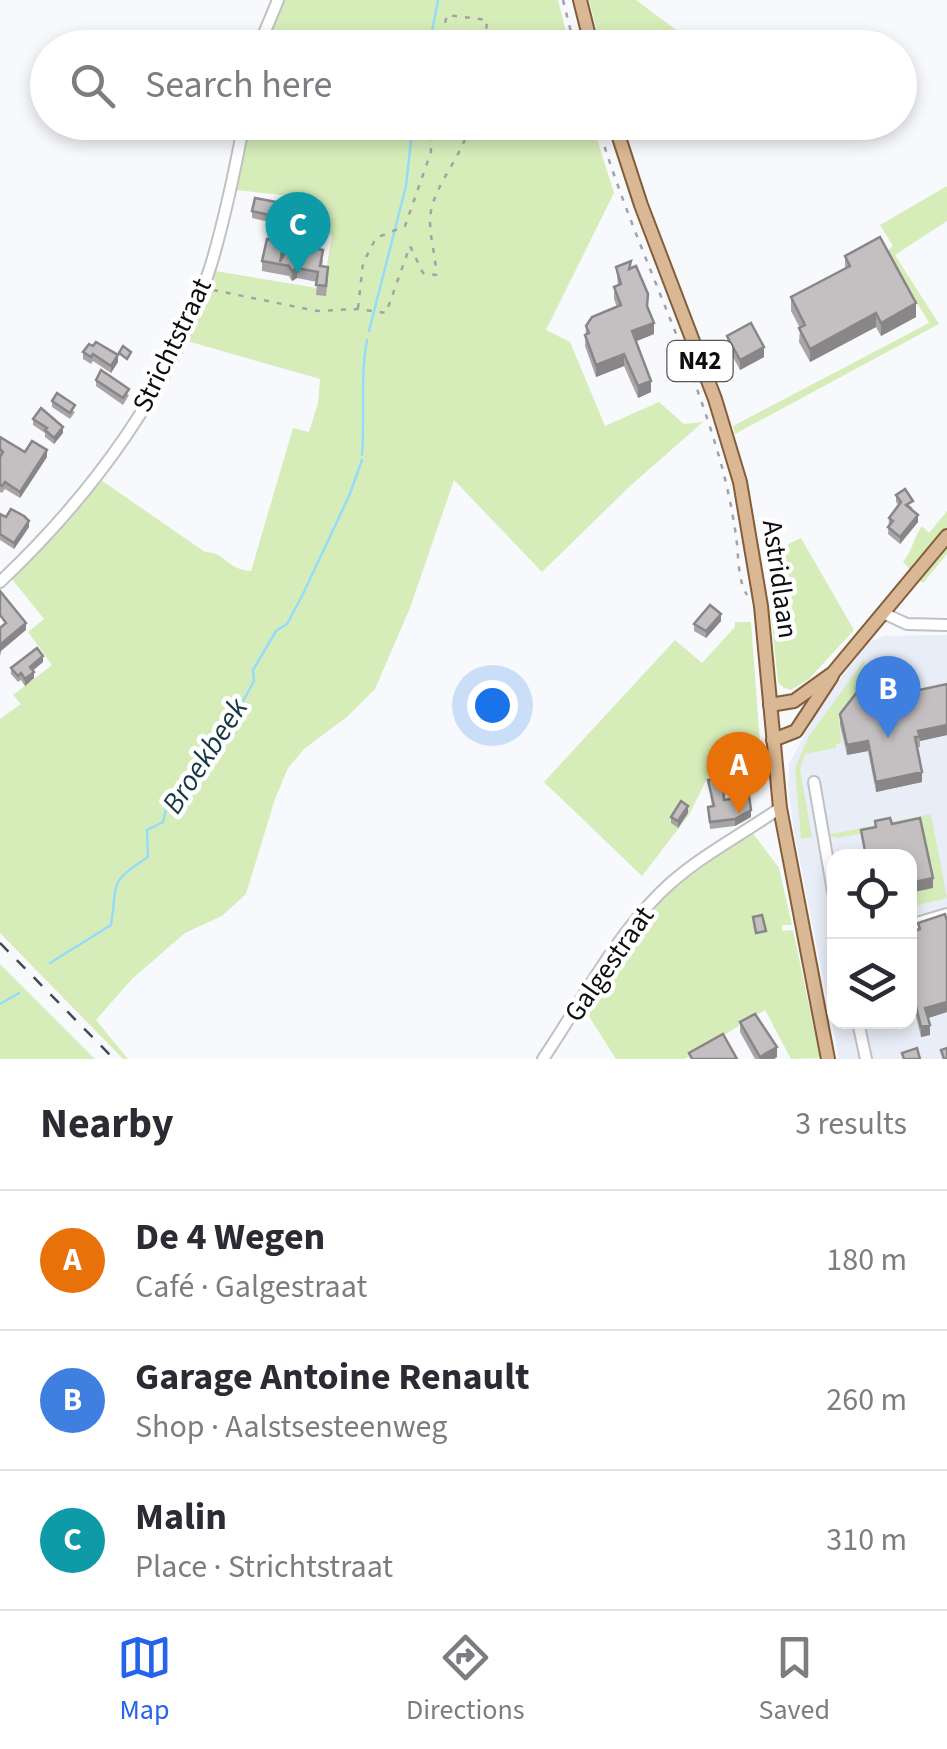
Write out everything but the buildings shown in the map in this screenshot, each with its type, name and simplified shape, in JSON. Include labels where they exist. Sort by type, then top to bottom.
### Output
[{"type":"main road","points":[[580,0],[588,30]]},
{"type":"main road","name":"Astridlaan","points":[[620,140],[664,269],[715,399],[740,482],[761,606],[780,808],[828,1059]]},
{"type":"main road","points":[[774,740],[796,731],[833,673],[947,536]]},
{"type":"main road","points":[[770,705],[794,701],[833,673]]},
{"type":"street","points":[[266,30],[278,0]]},
{"type":"street","name":"Strichtstraat","points":[[0,582],[72,508],[144,407],[172,359],[202,287],[240,140]]},
{"type":"street","points":[[883,612],[907,624],[947,625]]},
{"type":"street","points":[[814,782],[827,857]]},
{"type":"street","name":"Galgestraat","points":[[543,1059],[640,915],[661,892],[686,870],[780,808]]},
{"type":"street","points":[[917,923],[947,914]]},
{"type":"street","points":[[860,1029],[866,1059]]},
{"type":"path","points":[[563,0],[570,30]]},
{"type":"path","points":[[443,30],[447,15],[486,20],[486,30]]},
{"type":"path","points":[[358,309],[363,264],[376,238],[405,226],[431,152],[430,140]]},
{"type":"path","points":[[202,287],[317,311],[358,309],[386,313],[410,246],[422,274],[436,274],[428,226],[432,203],[462,140]]},
{"type":"path","points":[[602,140],[718,452],[736,534],[742,586]]},
{"type":"shaded area","points":[[947,635],[947,1059],[839,1059],[833,1029],[917,1029],[917,849],[827,849],[827,998],[794,831],[789,764],[822,703],[869,642],[884,636]]},
{"type":"green space","points":[[284,0],[558,0],[566,30],[272,30]]},
{"type":"green space","points":[[589,0],[636,0],[676,30],[597,30]]},
{"type":"green space","points":[[246,140],[597,140],[614,193],[546,330],[570,342],[605,426],[659,402],[684,424],[703,422],[542,572],[454,480],[410,608],[375,689],[348,716],[304,749],[288,768],[246,894],[222,916],[185,933],[132,979],[96,1020],[128,1059],[123,1059],[0,933],[0,719],[21,704],[13,695],[52,665],[28,632],[44,619],[12,579],[101,480],[205,552],[251,571],[293,428],[309,432],[320,379],[187,341],[215,271],[323,289],[332,235],[313,232],[314,223],[304,220],[306,208],[296,206],[297,197],[236,190]]},
{"type":"green space","points":[[947,186],[947,221],[895,255],[939,324],[735,434],[733,426],[929,323],[887,251],[893,246],[880,225]]},
{"type":"green space","points":[[947,511],[947,554],[923,583],[916,578],[944,544],[936,537],[910,569],[903,562],[922,526],[929,533]]},
{"type":"green space","points":[[801,538],[854,630],[809,679],[791,690],[778,682],[765,555]]},
{"type":"green space","points":[[735,622],[751,622],[761,757],[715,762],[689,815],[642,876],[544,782],[675,640],[702,663],[735,627]]},
{"type":"green space","points":[[864,660],[871,689],[862,691],[839,723],[842,743],[836,744],[836,748],[805,754],[800,769],[812,837],[801,839],[795,768],[808,738]]},
{"type":"green space","points":[[931,814],[947,898],[917,905],[917,891],[933,888],[917,866],[917,849],[905,849],[890,828],[837,838],[827,835]]},
{"type":"green space","points":[[752,832],[779,868],[792,925],[782,925],[782,931],[793,930],[820,1058],[791,1059],[765,1010],[685,1059],[616,1059],[583,1007],[666,893]]},
{"type":"green space","points":[[0,964],[95,1059],[0,1059]]},
{"type":"waterway","name":"Broekbeek","points":[[432,30],[438,0]]},
{"type":"waterway","name":"Broekbeek","points":[[369,331],[406,186],[411,140]]},
{"type":"waterway","name":"Broekbeek","points":[[362,455],[367,340]]},
{"type":"waterway","name":"Broekbeek","points":[[50,963],[111,925],[117,884],[126,872],[148,857],[147,830],[163,822],[167,805],[178,799],[187,777],[221,723],[241,705],[254,681],[253,670],[276,631],[287,624],[303,594],[362,460]]},
{"type":"waterway","name":"Broekbeek","points":[[0,1004],[19,993]]},
{"type":"railway","points":[[0,943],[114,1059]]},
{"type":"place","name":"Malin","points":[[298,274]]},
{"type":"place","name":"Garage Antoine Renault","points":[[888,738]]},
{"type":"place","name":"De 4 Wegen","points":[[739,814]]}]
